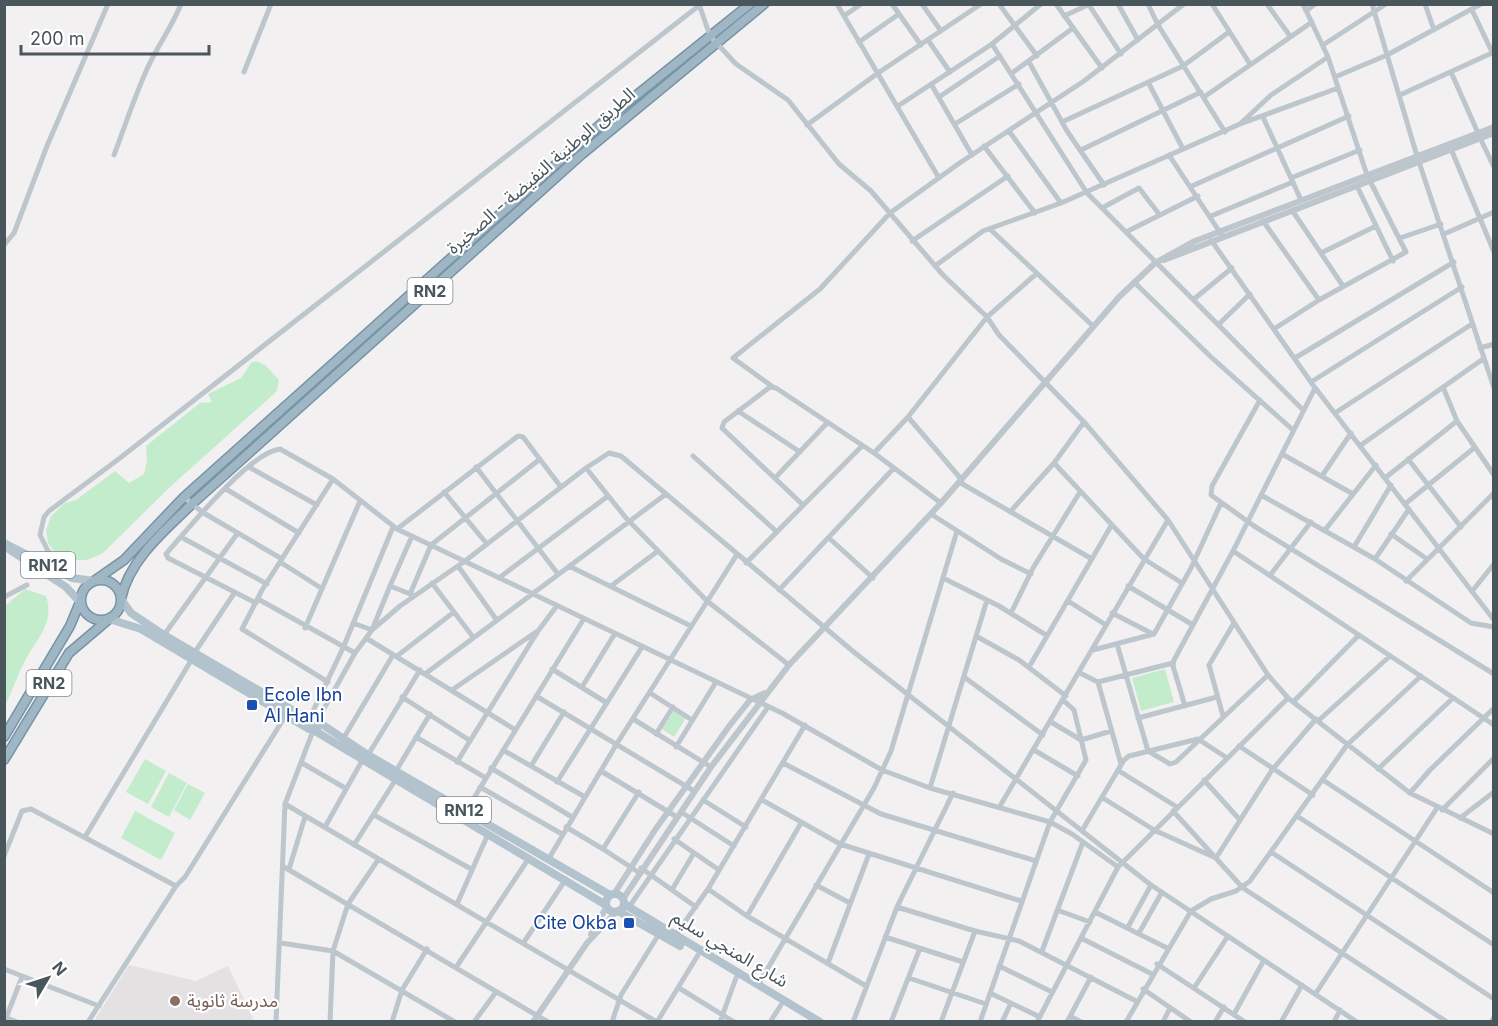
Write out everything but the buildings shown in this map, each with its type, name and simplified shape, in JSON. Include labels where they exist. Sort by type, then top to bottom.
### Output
[{"type":"highway","name":"الطريق الوطنية النفيضة - الصخيرة","points":[[121,599],[126,580],[136,565],[165,530],[192,504],[750,4]]},
{"type":"highway","name":"الطريق الوطنية النفيضة - الصخيرة","points":[[94,581],[124,560],[184,497],[603,122],[713,39],[764,4]]},
{"type":"highway","points":[[94,581],[112,583],[121,599],[118,611],[109,619],[90,618],[80,602],[83,589],[94,581]]},
{"type":"highway","name":"RN2","points":[[4,737],[70,626],[80,602]]},
{"type":"highway","name":"RN2","points":[[4,760],[43,692],[73,647],[109,619]]},
{"type":"main road","name":"RN12","points":[[4,544],[72,578],[94,581]]},
{"type":"main road","name":"RN12","points":[[4,544],[66,586],[80,602]]},
{"type":"main road","name":"RN12","points":[[121,599],[131,613],[286,715],[343,738],[365,757]]},
{"type":"main road","name":"RN12","points":[[109,619],[141,629],[194,655],[314,725],[606,905],[622,906]]},
{"type":"main road","name":"RN12","points":[[396,775],[466,811],[612,895],[622,906]]},
{"type":"main road","points":[[606,905],[612,895]]},
{"type":"main road","name":"شارع المنجي سليم","points":[[622,906],[659,934],[809,1022]]},
{"type":"main road","name":"شارع المنجي سليم","points":[[622,906],[820,1022]]},
{"type":"street","points":[[4,245],[14,233],[47,146],[108,4]]},
{"type":"street","points":[[114,155],[147,70],[161,40],[173,25],[181,4]]},
{"type":"street","points":[[244,72],[271,4]]},
{"type":"street","points":[[837,4],[939,177]]},
{"type":"street","points":[[844,16],[861,4]]},
{"type":"street","points":[[892,4],[921,45]]},
{"type":"street","points":[[922,4],[941,31]]},
{"type":"street","points":[[807,125],[878,73],[981,4]]},
{"type":"street","points":[[999,4],[1037,56]]},
{"type":"street","points":[[898,106],[992,44],[1041,4]]},
{"type":"street","points":[[1056,4],[1102,68]]},
{"type":"street","points":[[1118,4],[1138,40]]},
{"type":"street","points":[[1148,4],[1158,25],[1225,132]]},
{"type":"street","points":[[941,503],[874,453],[773,387],[734,358],[820,289],[890,213],[939,177],[1102,68],[1184,4]]},
{"type":"street","points":[[1212,4],[1250,64]]},
{"type":"street","points":[[1267,4],[1290,36]]},
{"type":"street","points":[[1274,329],[1343,286],[1406,252],[1369,178],[1328,57],[1305,8],[1315,4]]},
{"type":"street","points":[[1323,45],[1373,8],[1386,4]]},
{"type":"street","points":[[1425,4],[1434,30]]},
{"type":"street","points":[[1335,77],[1388,55],[1481,4]]},
{"type":"street","points":[[72,578],[71,570],[48,551],[40,535],[44,517],[49,511],[700,5],[713,39],[736,64],[788,100],[839,164],[871,191],[935,266],[1046,380],[1168,520],[1268,675],[1291,700],[1410,793],[1494,834]]},
{"type":"street","points":[[1064,16],[1090,5],[1120,54]]},
{"type":"street","points":[[1373,8],[1418,159],[1494,388]]},
{"type":"street","points":[[1400,95],[1493,54],[1472,10]]},
{"type":"street","points":[[859,42],[898,14]]},
{"type":"street","points":[[1081,150],[1203,94],[1312,22]]},
{"type":"street","points":[[1012,73],[1073,28]]},
{"type":"street","points":[[1062,122],[1183,66],[1229,32]]},
{"type":"street","points":[[928,40],[950,72]]},
{"type":"street","points":[[992,44],[1087,192],[1303,410]]},
{"type":"street","points":[[939,97],[1000,56]]},
{"type":"street","points":[[1240,124],[1271,96],[1328,57]]},
{"type":"street","points":[[1029,62],[1062,122],[1104,185]]},
{"type":"street","points":[[1451,72],[1494,167]]},
{"type":"street","points":[[1148,82],[1183,149]]},
{"type":"street","points":[[931,84],[972,155]]},
{"type":"street","points":[[955,124],[1019,84]]},
{"type":"street","points":[[935,266],[978,234],[1104,185],[1240,124],[1338,88]]},
{"type":"street","points":[[1192,186],[1349,116]]},
{"type":"street","points":[[1263,117],[1301,200]]},
{"type":"street","points":[[1418,159],[1451,149],[1494,127]]},
{"type":"street","points":[[1009,131],[1061,203]]},
{"type":"street","points":[[1155,263],[1301,200],[1369,178],[1479,135],[1494,133]]},
{"type":"street","points":[[984,147],[1035,213]]},
{"type":"street","points":[[1451,149],[1494,252]]},
{"type":"street","points":[[1211,216],[1360,150]]},
{"type":"street","points":[[1169,155],[1192,186],[1221,234]]},
{"type":"street","points":[[912,240],[1008,176]]},
{"type":"street","points":[[622,906],[640,870],[711,767],[766,693],[789,665],[941,503],[1093,326],[1134,282],[1155,263],[1181,247],[1293,210],[1357,186],[1369,178]]},
{"type":"street","points":[[1357,186],[1393,261]]},
{"type":"street","points":[[1102,208],[1139,188],[1159,214]]},
{"type":"street","points":[[1126,232],[1198,196]]},
{"type":"street","points":[[1293,210],[1343,286]]},
{"type":"street","points":[[1444,234],[1494,212]]},
{"type":"street","points":[[1263,221],[1319,300]]},
{"type":"street","points":[[1400,238],[1441,224]]},
{"type":"street","points":[[1321,253],[1376,226]]},
{"type":"street","points":[[991,230],[1093,326]]},
{"type":"street","points":[[1211,240],[1315,388],[1473,590],[1494,621]]},
{"type":"street","points":[[1294,358],[1454,262]]},
{"type":"street","points":[[1194,299],[1232,268]]},
{"type":"street","points":[[874,453],[908,417],[987,318],[1036,274]]},
{"type":"street","points":[[1134,282],[1211,357],[1293,430]]},
{"type":"street","points":[[1311,382],[1462,287]]},
{"type":"street","points":[[1219,324],[1250,294]]},
{"type":"street","points":[[1335,413],[1472,324]]},
{"type":"street","points":[[1480,348],[1494,344]]},
{"type":"street","points":[[1361,446],[1483,359]]},
{"type":"street","points":[[773,387],[766,389],[724,422],[722,428],[803,506]]},
{"type":"street","points":[[1443,387],[1458,422],[1494,475]]},
{"type":"street","points":[[1185,706],[1173,663],[1233,551],[1315,388]]},
{"type":"street","points":[[1260,400],[1211,489],[1211,495],[1248,521],[1494,674]]},
{"type":"street","points":[[738,411],[800,452]]},
{"type":"street","points":[[908,417],[960,481],[1092,559]]},
{"type":"street","points":[[1010,512],[1054,464],[1084,422]]},
{"type":"street","points":[[1385,478],[1458,422]]},
{"type":"street","points":[[775,478],[827,423]]},
{"type":"street","points":[[1322,476],[1352,433]]},
{"type":"street","points":[[314,725],[313,711],[328,682],[395,528],[520,435],[561,487]]},
{"type":"street","points":[[746,563],[862,446]]},
{"type":"street","points":[[1375,559],[1407,507],[1474,448]]},
{"type":"street","points":[[355,653],[257,601],[205,578],[167,556],[202,512],[249,468],[271,452],[280,449],[333,479],[395,528],[716,682],[759,705],[805,725],[882,770],[930,788],[1050,822],[1120,864],[1357,1022]]},
{"type":"street","points":[[548,1022],[535,1018],[457,966],[287,868],[282,854],[285,804],[302,764],[314,725],[355,653],[372,630],[412,594],[465,561],[603,455],[616,453],[736,556],[948,726],[1083,829],[1120,864]]},
{"type":"street","points":[[1282,454],[1353,494]]},
{"type":"street","points":[[693,456],[777,532]]},
{"type":"street","points":[[412,594],[431,545],[495,492],[540,459]]},
{"type":"street","points":[[1408,459],[1461,527]]},
{"type":"street","points":[[1054,464],[1144,559],[1182,583]]},
{"type":"street","points":[[1325,530],[1376,465]]},
{"type":"street","points":[[476,467],[558,574]]},
{"type":"street","points":[[249,468],[317,505]]},
{"type":"street","points":[[586,468],[629,521],[707,601],[789,665]]},
{"type":"street","points":[[778,590],[894,468]]},
{"type":"street","points":[[328,682],[243,631],[267,584],[333,479]]},
{"type":"street","points":[[1354,547],[1391,485]]},
{"type":"street","points":[[226,489],[299,533]]},
{"type":"street","points":[[444,492],[487,544]]},
{"type":"street","points":[[1011,613],[1031,574],[1080,492]]},
{"type":"street","points":[[1406,581],[1494,493]]},
{"type":"street","points":[[324,827],[345,788],[402,697],[422,672],[532,594],[666,494]]},
{"type":"street","points":[[1261,495],[1375,559],[1471,623],[1494,627]]},
{"type":"street","points":[[500,578],[608,496]]},
{"type":"street","points":[[184,497],[202,512],[321,588]]},
{"type":"street","points":[[305,628],[360,501]]},
{"type":"street","points":[[1093,650],[1153,634],[1194,560],[1221,503]]},
{"type":"street","points":[[931,514],[1031,574]]},
{"type":"street","points":[[1000,806],[1168,520]]},
{"type":"street","points":[[1271,574],[1311,522]]},
{"type":"street","points":[[1029,667],[1111,526]]},
{"type":"street","points":[[758,985],[863,807],[882,770],[957,531]]},
{"type":"street","points":[[164,635],[237,534]]},
{"type":"street","points":[[1391,534],[1427,559]]},
{"type":"street","points":[[372,630],[412,536]]},
{"type":"street","points":[[181,537],[267,584]]},
{"type":"street","points":[[829,538],[873,578]]},
{"type":"street","points":[[611,586],[658,551]]},
{"type":"street","points":[[1233,551],[1271,574],[1358,636],[1494,725]]},
{"type":"street","points":[[548,860],[616,745],[736,556]]},
{"type":"street","points":[[1473,590],[1494,564]]},
{"type":"street","points":[[458,566],[496,619]]},
{"type":"street","points":[[569,566],[691,626]]},
{"type":"street","points":[[943,578],[1011,613],[1046,635]]},
{"type":"street","points":[[432,583],[473,637]]},
{"type":"street","points":[[4,597],[27,585]]},
{"type":"street","points":[[390,586],[412,594]]},
{"type":"street","points":[[1128,586],[1193,625]]},
{"type":"street","points":[[85,837],[194,655],[235,592]]},
{"type":"street","points":[[930,788],[987,600]]},
{"type":"street","points":[[1068,601],[1106,625]]},
{"type":"street","points":[[457,762],[538,631],[556,607]]},
{"type":"street","points":[[343,738],[395,655],[454,612]]},
{"type":"street","points":[[1112,613],[1153,634]]},
{"type":"street","points":[[466,811],[514,729],[583,620]]},
{"type":"street","points":[[353,622],[372,630]]},
{"type":"street","points":[[1223,716],[1209,665],[1234,623]]},
{"type":"street","points":[[452,690],[538,631]]},
{"type":"street","points":[[582,687],[614,634]]},
{"type":"street","points":[[976,636],[1029,667],[1064,698],[1074,710],[1086,760],[1050,822],[980,1022]]},
{"type":"street","points":[[990,993],[1038,1019],[1120,864],[1239,746],[1358,636]]},
{"type":"street","points":[[366,638],[514,729]]},
{"type":"street","points":[[1117,644],[1148,751],[1170,764],[1268,675]]},
{"type":"street","points":[[557,782],[642,647]]},
{"type":"street","points":[[1216,858],[1272,770],[1317,720],[1390,656]]},
{"type":"street","points":[[1080,673],[1098,682],[1173,663]]},
{"type":"street","points":[[552,669],[608,703]]},
{"type":"street","points":[[1126,1022],[1157,964],[1191,911],[1211,899],[1243,888],[1313,795],[1347,745],[1421,676]]},
{"type":"street","points":[[964,677],[1043,735]]},
{"type":"street","points":[[676,747],[716,682]]},
{"type":"street","points":[[1098,682],[1120,768],[1175,809],[1243,888],[1447,1022]]},
{"type":"street","points":[[650,693],[692,720]]},
{"type":"street","points":[[612,895],[703,762],[750,700],[766,693]]},
{"type":"street","points":[[536,696],[694,791]]},
{"type":"street","points":[[402,697],[470,740]]},
{"type":"street","points":[[1138,718],[1216,697]]},
{"type":"street","points":[[1378,769],[1453,698]]},
{"type":"street","points":[[535,1018],[587,943],[650,873],[768,707]]},
{"type":"street","points":[[656,734],[673,708]]},
{"type":"street","points":[[1410,793],[1494,708]]},
{"type":"street","points":[[531,766],[564,712]]},
{"type":"street","points":[[354,845],[374,815],[430,714]]},
{"type":"street","points":[[88,1022],[176,886],[185,877],[286,715]]},
{"type":"street","points":[[633,719],[711,767]]},
{"type":"street","points":[[1051,722],[1081,740],[1111,731]]},
{"type":"street","points":[[675,936],[708,889],[805,725]]},
{"type":"street","points":[[416,737],[486,778]]},
{"type":"street","points":[[1083,829],[1126,758],[1198,739],[1227,758]]},
{"type":"street","points":[[1239,746],[1313,795]]},
{"type":"street","points":[[502,750],[585,797]]},
{"type":"street","points":[[1034,750],[1078,776]]},
{"type":"street","points":[[1316,993],[1440,809],[1494,758]]},
{"type":"street","points":[[783,763],[863,807],[1036,861]]},
{"type":"street","points":[[302,764],[345,788]]},
{"type":"street","points":[[491,768],[572,817]]},
{"type":"street","points":[[601,771],[669,811],[690,818],[734,846]]},
{"type":"street","points":[[1204,780],[1240,820]]},
{"type":"street","points":[[1323,780],[1494,893]]},
{"type":"street","points":[[480,787],[562,834]]},
{"type":"street","points":[[603,849],[639,792]]},
{"type":"street","points":[[1461,818],[1494,792]]},
{"type":"street","points":[[853,1022],[897,907],[953,793]]},
{"type":"street","points":[[1103,798],[1154,830],[1216,858]]},
{"type":"street","points":[[703,800],[746,827]]},
{"type":"street","points":[[762,800],[840,844],[1022,901]]},
{"type":"street","points":[[285,804],[657,1022],[698,955]]},
{"type":"street","points":[[4,856],[20,815],[25,809],[43,814],[176,886]]},
{"type":"street","points":[[374,815],[471,869]]},
{"type":"street","points":[[276,1022],[287,868],[304,816]]},
{"type":"street","points":[[1297,816],[1494,945]]},
{"type":"street","points":[[747,916],[801,823]]},
{"type":"street","points":[[566,827],[631,867],[650,873],[696,907]]},
{"type":"street","points":[[457,904],[488,833]]},
{"type":"street","points":[[674,839],[718,870]]},
{"type":"street","points":[[1042,951],[1083,842]]},
{"type":"street","points":[[1271,852],[1494,999]]},
{"type":"street","points":[[673,888],[694,853]]},
{"type":"street","points":[[828,963],[869,854]]},
{"type":"street","points":[[457,966],[529,857]]},
{"type":"street","points":[[330,1022],[333,951],[348,904],[378,860]]},
{"type":"street","points":[[524,942],[566,879]]},
{"type":"street","points":[[816,885],[850,903]]},
{"type":"street","points":[[1128,927],[1152,885]]},
{"type":"street","points":[[708,889],[747,916],[866,986]]},
{"type":"street","points":[[1139,933],[1162,892]]},
{"type":"street","points":[[587,943],[606,905]]},
{"type":"street","points":[[897,907],[1042,951],[1136,1001]]},
{"type":"street","points":[[1057,910],[1090,922]]},
{"type":"street","points":[[1095,912],[1167,948]]},
{"type":"street","points":[[941,1022],[975,931]]},
{"type":"street","points":[[612,1022],[619,1000],[659,934]]},
{"type":"street","points":[[1194,988],[1228,936]]},
{"type":"street","points":[[885,938],[963,962]]},
{"type":"street","points":[[1082,938],[1152,974]]},
{"type":"street","points":[[281,943],[333,951],[455,1022]]},
{"type":"street","points":[[891,1022],[920,948]]},
{"type":"street","points":[[392,1022],[402,990],[427,949]]},
{"type":"street","points":[[1234,1014],[1264,960]]},
{"type":"street","points":[[1157,964],[1245,1022]]},
{"type":"street","points":[[999,966],[1052,992]]},
{"type":"street","points":[[4,969],[99,1006]]},
{"type":"street","points":[[1081,1022],[1069,1019],[1091,976]]},
{"type":"street","points":[[16,1022],[5,1018],[22,977]]},
{"type":"street","points":[[720,1022],[736,978]]},
{"type":"street","points":[[909,978],[986,1004]]},
{"type":"street","points":[[1281,1022],[1302,985]]},
{"type":"street","points":[[679,988],[734,1022]]},
{"type":"street","points":[[1143,989],[1191,1022]]},
{"type":"street","points":[[474,1022],[496,992]]},
{"type":"street","points":[[1002,1022],[1011,1003]]},
{"type":"street","points":[[770,1022],[781,1005]]},
{"type":"street","points":[[1163,1022],[1170,1008]]},
{"type":"street","points":[[1215,1022],[1224,1008]]},
{"type":"street","points":[[1334,1022],[1340,1010]]},
{"type":"street","points":[[1175,1022],[1180,1014]]},
{"type":"shaded area","name":"مدرسة ثانوية","points":[[129,965],[196,981],[228,966],[254,1021],[94,1021]]},
{"type":"green space","points":[[256,361],[265,365],[279,380],[277,391],[170,487],[103,553],[87,560],[71,560],[56,554],[48,543],[46,530],[51,516],[65,503],[76,500],[115,471],[129,483],[144,474],[147,461],[146,446],[200,403],[212,402],[208,394],[241,378],[251,363]]},
{"type":"green space","points":[[25,589],[46,596],[47,621],[23,665],[5,706],[5,606]]},
{"type":"green space","points":[[1165,669],[1174,702],[1141,711],[1132,678]]},
{"type":"green space","points":[[674,711],[686,718],[674,737],[662,729]]},
{"type":"green space","points":[[145,759],[166,771],[148,804],[126,792]]},
{"type":"green space","points":[[169,773],[187,783],[169,817],[151,807]]},
{"type":"green space","points":[[188,784],[205,793],[190,820],[174,810]]},
{"type":"green space","points":[[135,811],[175,833],[161,860],[121,838]]},
{"type":"place","name":"Ecole Ibn Al Hani","points":[[252,705]]},
{"type":"place","name":"Cite Okba","points":[[629,923]]},
{"type":"place","name":"مدرسة ثانوية","points":[[175,1001]]}]
